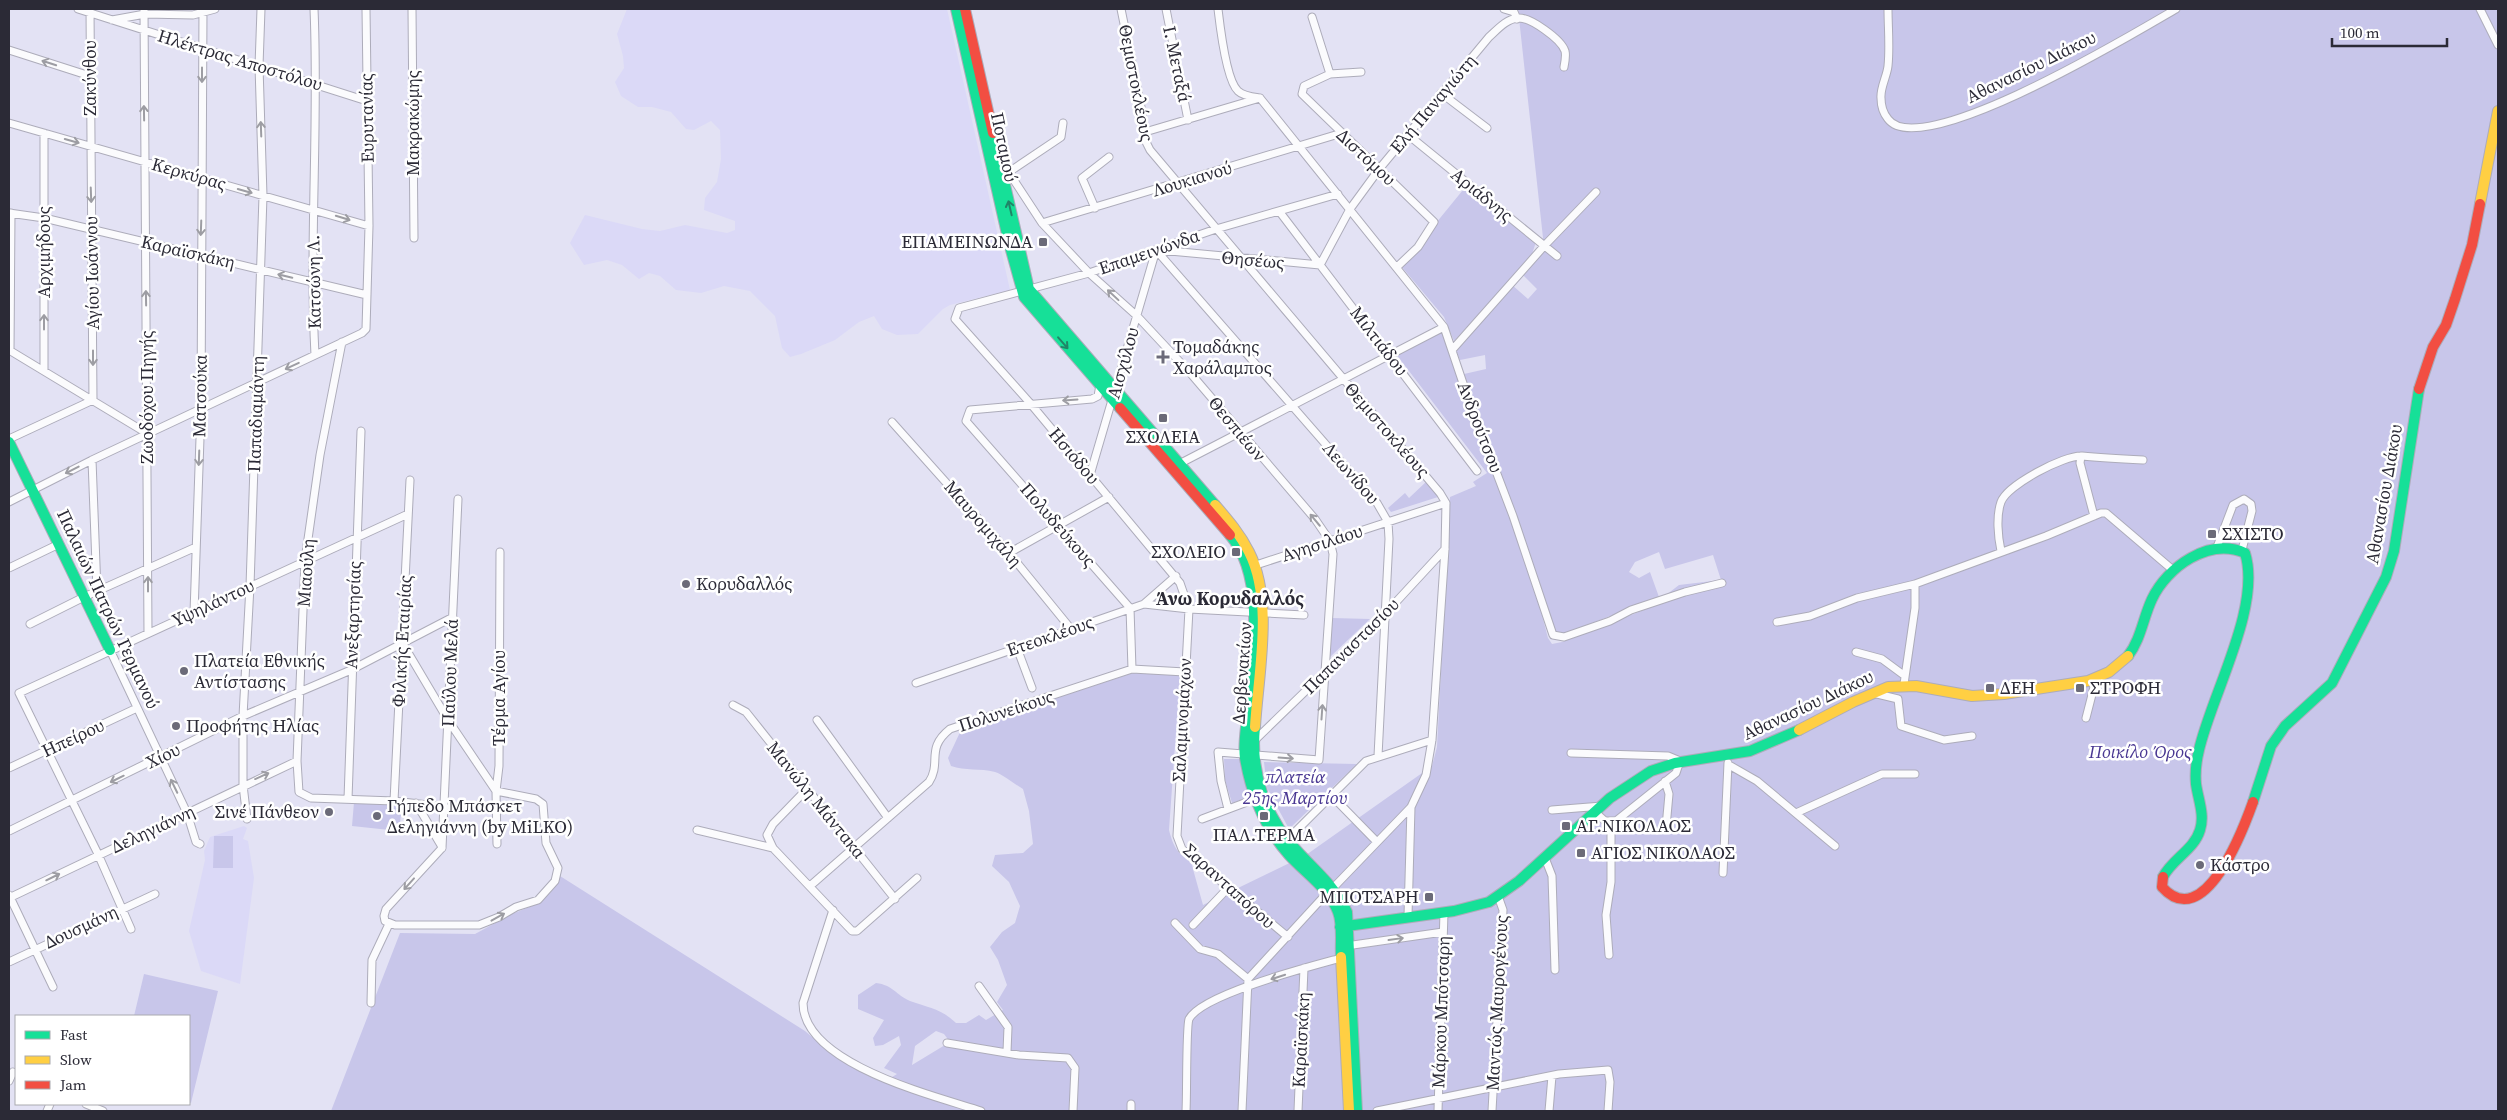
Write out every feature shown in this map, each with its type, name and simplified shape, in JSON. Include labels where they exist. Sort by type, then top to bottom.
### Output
[{"type":"street","points":[[78,9],[90,11],[112,20],[144,12],[215,9]]},
{"type":"street","name":"Παπαδιαμάντη","points":[[247,819],[243,785],[243,716],[250,586],[263,196],[259,66],[261,9]]},
{"type":"street","name":"Κατσώνη Λ.","points":[[314,9],[317,84],[312,282],[315,355]]},
{"type":"street","name":"Ευρυτανίας","points":[[366,9],[369,226]]},
{"type":"street","name":"Μακρακώμης","points":[[412,9],[414,238]]},
{"type":"street","name":"Ποταμού","points":[[956,9],[1025,290]]},
{"type":"street","name":"Ποταμού","points":[[965,9],[998,155],[1025,290]]},
{"type":"street","name":"Θεμιστοκλέους","points":[[1121,9],[1146,142],[1150,150],[1240,259],[1440,493],[1446,503]]},
{"type":"street","name":"Ι. Μεταξά","points":[[1166,9],[1188,120]]},
{"type":"street","points":[[1218,9],[1224,52],[1234,86],[1242,94],[1260,98]]},
{"type":"street","points":[[1504,9],[1514,12],[1517,19],[1531,22],[1556,38],[1565,51],[1564,67]]},
{"type":"street","name":"Αθανασίου Διάκου","points":[[1888,9],[1888,63],[1880,95],[1881,105],[1889,122],[1902,128],[1943,122],[1978,113],[2005,102],[2118,43],[2176,9]]},
{"type":"street","points":[[2480,9],[2498,45]]},
{"type":"street","name":"Ζακύνθου","points":[[90,11],[90,147]]},
{"type":"street","name":"Ματσούκα","points":[[194,612],[201,409],[200,254],[203,179],[203,11]]},
{"type":"street","name":"Ζωοδόχου Πηγής","points":[[144,12],[148,633]]},
{"type":"street","points":[[1312,17],[1330,74],[1361,72]]},
{"type":"street","name":"Ελή Παναγιώτη","points":[[1320,265],[1350,209],[1407,134],[1488,37],[1505,23],[1517,19]]},
{"type":"street","name":"Ηλέκτρας Αποστόλου","points":[[112,20],[367,101]]},
{"type":"street","points":[[9,50],[90,76]]},
{"type":"street","name":"Διστόμου","points":[[1330,74],[1306,85],[1302,90],[1302,96],[1380,168],[1434,222],[1418,247],[1397,267]]},
{"type":"street","points":[[1441,93],[1487,128]]},
{"type":"street","points":[[1145,132],[1260,98]]},
{"type":"street","name":"Ανδρούτσου","points":[[1260,98],[1444,327],[1467,395],[1513,516],[1553,635],[1564,637],[1610,621],[1631,610],[1685,592],[1722,583]]},
{"type":"street","name":"Αθανασίου Διάκου","points":[[2242,550],[2249,560],[2250,574],[2232,656],[2200,743],[2198,756],[2196,785],[2201,816],[2200,829],[2193,844],[2167,869],[2162,881],[2165,891],[2176,898],[2192,897],[2208,887],[2232,856],[2242,834],[2271,746],[2285,726],[2332,683],[2386,576],[2394,551],[2419,390],[2433,347],[2446,325],[2472,245],[2498,111]]},
{"type":"street","name":"Κερκύρας","points":[[9,123],[369,226]]},
{"type":"street","points":[[1009,172],[1061,137],[1063,123]]},
{"type":"street","name":"Αρχιμήδους","points":[[44,133],[44,371]]},
{"type":"street","name":"Λουκιανού","points":[[1042,223],[1178,184],[1342,133]]},
{"type":"street","name":"Αριάδνης","points":[[1407,134],[1557,256]]},
{"type":"street","name":"Αγίου Ιωάννου","points":[[90,147],[94,400]]},
{"type":"street","name":"Θεσπιέων","points":[[998,155],[1042,223],[1089,273],[1137,316],[1192,375],[1239,433],[1315,519],[1330,541],[1333,554],[1319,760],[1249,755]]},
{"type":"street","points":[[1095,208],[1082,178],[1108,157]]},
{"type":"street","points":[[1452,350],[1544,245],[1596,192]]},
{"type":"street","name":"Επαμεινώνδα","points":[[959,308],[1089,273],[1216,229],[1338,194]]},
{"type":"street","name":"Μιλτιάδου","points":[[1279,211],[1391,355],[1477,471]]},
{"type":"street","points":[[10,213],[9,350],[148,434]]},
{"type":"street","name":"Καραϊσκάκη","points":[[10,213],[44,218],[92,231],[200,254],[367,295]]},
{"type":"street","points":[[9,502],[92,460],[366,329],[369,226]]},
{"type":"street","name":"Θησέως","points":[[1156,250],[1320,265]]},
{"type":"street","name":"Αισχύλου","points":[[1090,475],[1156,250]]},
{"type":"street","name":"Λεωνίδου","points":[[1156,250],[1377,503],[1388,522],[1389,539],[1378,756]]},
{"type":"street","name":"Δερβενακίων","points":[[1025,290],[1100,385],[1114,394],[1179,464],[1239,533],[1256,565],[1262,595],[1258,611],[1249,755],[1255,799],[1267,825],[1280,846],[1344,903],[1345,946],[1357,1111]]},
{"type":"street","name":"Δερβενακίων","points":[[1025,290],[1114,394],[1239,548],[1252,582],[1258,611],[1254,741],[1249,755],[1264,798],[1287,840],[1330,891]]},
{"type":"street","name":"Ησιόδου","points":[[959,308],[955,319],[1030,403],[1176,576],[1188,609]]},
{"type":"street","points":[[1179,464],[1444,327]]},
{"type":"street","name":"Μιαούλη","points":[[342,342],[320,454],[305,560],[297,761],[299,792],[311,798],[348,799]]},
{"type":"street","points":[[1030,403],[1092,398],[1098,396],[1100,385]]},
{"type":"street","points":[[9,440],[94,400]]},
{"type":"street","name":"Πολυδεύκους","points":[[1030,403],[970,410],[966,421],[1130,608]]},
{"type":"street","name":"Μαυρομιχάλη","points":[[892,422],[1009,553],[1071,629]]},
{"type":"street","name":"Ανεξαρτησίας","points":[[348,799],[355,537],[361,431]]},
{"type":"street","name":"Παλαιών Πατρών Γερμανού","points":[[9,440],[187,813],[196,842],[200,844]]},
{"type":"street","points":[[2081,456],[2080,464],[2094,516]]},
{"type":"street","points":[[2001,551],[1998,538],[2001,502],[2006,493],[2024,480],[2063,460],[2081,456],[2143,460]]},
{"type":"street","points":[[92,460],[97,591]]},
{"type":"street","name":"Φιλικής Εταιρίας","points":[[394,801],[410,480]]},
{"type":"street","points":[[1009,553],[1108,497]]},
{"type":"street","name":"Παύλου Μελά","points":[[442,848],[458,499]]},
{"type":"street","points":[[2244,500],[2251,504],[2252,511],[2242,550],[2217,546],[2233,505],[2244,500]]},
{"type":"street","points":[[1242,1111],[1248,983],[1330,891],[1411,807],[1426,775],[1432,740],[1445,549],[1446,503]]},
{"type":"street","name":"Αγησιλάου","points":[[1256,565],[1446,503]]},
{"type":"street","points":[[1777,622],[1810,616],[1857,598],[1915,584],[2106,513],[2174,571]]},
{"type":"street","name":"Υψηλάντου","points":[[47,750],[19,693],[408,514]]},
{"type":"street","points":[[9,568],[59,544]]},
{"type":"street","name":"Αθανασίου Διάκου","points":[[1344,926],[1444,912],[1484,904],[1532,871],[1598,809],[1650,771],[1680,761],[1728,761],[1782,738],[1872,693],[1904,680],[1967,696],[1996,695],[2096,679],[2115,668],[2131,654],[2138,642],[2153,597],[2174,571],[2195,556],[2217,546]]},
{"type":"street","points":[[30,624],[148,567],[196,547]]},
{"type":"street","name":"Παπαναστασίου","points":[[1254,741],[1384,615],[1445,549]]},
{"type":"street","name":"Τέρμα Αγίου","points":[[497,844],[496,790],[499,766],[500,552]]},
{"type":"street","name":"Ετεοκλέους","points":[[916,683],[1144,604],[1176,576]]},
{"type":"street","points":[[1904,680],[1915,608],[1915,584]]},
{"type":"street","points":[[1144,604],[1188,609],[1258,611],[1304,615]]},
{"type":"street","points":[[1130,608],[1132,669]]},
{"type":"street","name":"Σαλαμινομάχων","points":[[1176,830],[1188,609]]},
{"type":"street","name":"Χίου","points":[[9,831],[161,758],[243,716],[299,694],[351,670],[453,617]]},
{"type":"street","points":[[389,924],[479,925],[499,917],[516,907],[532,903],[549,890],[555,881],[558,868],[546,843],[543,804],[536,800],[496,790],[448,720],[403,644]]},
{"type":"street","points":[[1017,648],[1032,688]]},
{"type":"street","points":[[1856,652],[1882,659],[1904,680]]},
{"type":"street","name":"Πολυνείκους","points":[[810,886],[929,782],[932,777],[937,744],[950,729],[1132,669],[1185,672]]},
{"type":"street","points":[[2086,718],[2096,679]]},
{"type":"street","points":[[1872,693],[1898,699],[1901,726],[1944,740],[1972,736]]},
{"type":"street","name":"Μανώλη Μάντακα","points":[[733,704],[746,712],[895,898]]},
{"type":"street","name":"Ηπείρου","points":[[9,768],[137,708]]},
{"type":"street","points":[[816,720],[888,818]]},
{"type":"street","points":[[1287,840],[1366,761],[1432,740]]},
{"type":"street","points":[[47,750],[123,907],[131,929]]},
{"type":"street","points":[[1228,809],[1221,781],[1218,752],[1249,755]]},
{"type":"street","points":[[1571,753],[1668,756],[1680,761],[1679,769],[1622,817],[1611,822]]},
{"type":"street","name":"Δεληγιάννη","points":[[9,896],[297,761]]},
{"type":"street","points":[[1728,761],[1748,774],[1835,846]]},
{"type":"street","points":[[1723,873],[1728,761]]},
{"type":"street","points":[[1796,813],[1882,774],[1915,774]]},
{"type":"street","points":[[1665,781],[1669,794],[1666,827]]},
{"type":"street","points":[[807,789],[768,830],[767,835],[773,848],[854,932],[917,878]]},
{"type":"street","points":[[1331,795],[1377,842]]},
{"type":"street","points":[[348,799],[445,806]]},
{"type":"street","points":[[1202,819],[1255,799]]},
{"type":"street","points":[[389,924],[384,916],[386,909],[442,848],[416,803]]},
{"type":"street","points":[[1408,916],[1411,807]]},
{"type":"street","points":[[1552,810],[1598,809],[1611,822],[1611,882],[1606,915],[1609,955]]},
{"type":"street","points":[[697,830],[773,848]]},
{"type":"street","name":"Σαρανταπόρου","points":[[1176,830],[1182,849],[1288,937]]},
{"type":"street","points":[[1545,858],[1552,876],[1555,970]]},
{"type":"street","points":[[1193,925],[1228,888]]},
{"type":"street","name":"Δουσμάνη","points":[[9,962],[154,894]]},
{"type":"street","points":[[9,896],[36,948],[53,987]]},
{"type":"street","name":"Μαντώς Μαυρογένους","points":[[1492,1111],[1503,910],[1498,896]]},
{"type":"street","points":[[833,910],[803,1003],[803,1011],[809,1026],[834,1050],[867,1072],[981,1111]]},
{"type":"street","name":"Μάρκου Μπότσαρη","points":[[1438,1111],[1444,912]]},
{"type":"street","points":[[1175,923],[1200,949],[1218,954],[1248,983]]},
{"type":"street","points":[[372,1003],[372,960],[389,924]]},
{"type":"street","points":[[1345,946],[1443,932]]},
{"type":"street","name":"Δερβενακίων","points":[[1345,946],[1341,958],[1349,1111]]},
{"type":"street","points":[[1186,1111],[1189,1020],[1200,1007],[1248,983],[1341,958]]},
{"type":"street","name":"Καραϊσκάκη","points":[[1298,1111],[1304,968]]},
{"type":"street","points":[[979,986],[1008,1027],[1007,1052]]},
{"type":"street","points":[[947,1043],[1007,1052],[1068,1058],[1075,1068],[1073,1111]]},
{"type":"street","points":[[1377,1111],[1552,1076],[1608,1070],[1610,1082],[1608,1111]]},
{"type":"street","points":[[9,1081],[13,1072]]},
{"type":"street","points":[[1549,1111],[1552,1076]]},
{"type":"street","points":[[88,1105],[100,1111]]},
{"type":"shaded area","points":[[627,9],[947,9],[1010,290],[950,305],[943,309],[918,334],[897,335],[882,329],[874,316],[859,322],[835,340],[790,357],[782,348],[775,316],[750,291],[724,286],[701,293],[676,290],[660,276],[649,273],[639,279],[622,265],[607,260],[584,265],[570,243],[585,215],[642,229],[660,231],[685,225],[727,233],[735,230],[735,221],[704,210],[705,198],[717,182],[721,159],[720,130],[711,121],[694,130],[686,129],[671,112],[652,107],[638,107],[621,96],[615,82],[624,68],[617,34]]},
{"type":"shaded area","points":[[244,826],[247,828],[243,839],[248,841],[254,878],[240,984],[201,971],[189,931],[205,860],[204,851],[210,837]]},
{"type":"green space","name":"Ποικίλο Όρος","points":[[1518,9],[2498,9],[2498,1111],[331,1111],[400,933],[475,934],[512,914],[539,903],[551,892],[560,876],[805,1031],[852,1067],[884,1082],[897,1074],[884,1068],[901,1045],[899,1036],[883,1045],[875,1046],[873,1038],[884,1020],[858,1009],[858,995],[876,983],[891,988],[905,999],[939,1011],[956,1023],[966,1023],[979,1015],[986,1020],[1003,1010],[997,1002],[1007,985],[998,960],[990,947],[1002,932],[1015,923],[1020,906],[1009,882],[992,866],[995,855],[1023,853],[1033,844],[1029,811],[1023,789],[1002,775],[995,772],[951,766],[948,758],[962,728],[982,717],[1038,704],[1133,673],[1180,675],[1169,830],[1176,849],[1191,862],[1203,905],[1306,855],[1432,766],[1437,747],[1450,497],[1476,486],[1473,482],[1487,473],[1396,354],[1443,332],[1534,585],[1548,638],[1552,644],[1562,642],[1649,608],[1679,585],[1721,580],[1713,555],[1665,569],[1659,552],[1635,562],[1629,572],[1639,578],[1650,572],[1659,597],[1564,634],[1557,633],[1552,626],[1495,456],[1464,374],[1486,369],[1485,355],[1460,360],[1456,350],[1458,345],[1511,284],[1528,299],[1537,289],[1521,273],[1544,247]],"holes":[[[936,1031],[944,1034],[950,1042],[912,1065],[915,1046]]]},
{"type":"green space","points":[[1467,185],[1536,242],[1531,257],[1454,341],[1444,317],[1401,266]]},
{"type":"green space","points":[[1427,481],[1438,494],[1438,497],[1391,512],[1388,508],[1405,493],[1409,498]]},
{"type":"green space","points":[[1332,618],[1370,619],[1330,657]]},
{"type":"green space","points":[[1224,759],[1241,759],[1249,797],[1232,803],[1225,780]]},
{"type":"green space","name":"πλατεία 25ης Μαρτίου","points":[[1264,762],[1357,764],[1289,829],[1267,788]]},
{"type":"green space","name":"Γήπεδο Μπάσκετ Δεληγιάννη (by MiLKO)","points":[[354,802],[402,806],[399,831],[352,826]]},
{"type":"green space","points":[[214,836],[233,836],[233,868],[213,868]]},
{"type":"green space","points":[[144,974],[218,991],[191,1103],[190,1015],[134,1015]]},
{"type":"traffic: fast","points":[[956,9],[1009,243],[1024,297],[1120,408]]},
{"type":"traffic: fast","points":[[993,133],[1029,289],[1215,505]]},
{"type":"traffic: fast","points":[[2253,802],[2271,746],[2285,726],[2332,683],[2386,577],[2394,551],[2419,389]]},
{"type":"traffic: fast","points":[[9,442],[110,650]]},
{"type":"traffic: fast","points":[[1230,535],[1242,553],[1249,575],[1253,598],[1253,648],[1244,748],[1251,784],[1266,822],[1280,845],[1323,888],[1334,903],[1340,923],[1341,957]]},
{"type":"traffic: fast","points":[[2128,656],[2139,636],[2152,599],[2159,587],[2179,566],[2204,552],[2217,549],[2231,549],[2245,553],[2248,575],[2247,599],[2241,625],[2205,728],[2197,759],[2196,780],[2201,813],[2200,830],[2193,843],[2163,877]]},
{"type":"traffic: fast","points":[[1255,727],[1255,762],[1258,779],[1269,811],[1287,840],[1332,888],[1347,912],[1357,1111]]},
{"type":"traffic: fast","points":[[1340,927],[1454,911],[1489,902],[1519,881],[1610,798],[1651,771],[1675,763],[1750,751],[1799,730]]},
{"type":"traffic: slow","points":[[2480,204],[2498,111]]},
{"type":"traffic: slow","points":[[1215,505],[1238,533],[1249,552],[1257,571],[1261,593],[1263,615],[1261,661],[1255,727]]},
{"type":"traffic: slow","points":[[1799,730],[1853,702],[1888,687],[1916,686],[1972,696],[2004,694],[2088,681],[2109,672],[2128,656]]},
{"type":"traffic: slow","points":[[1341,957],[1349,1111]]},
{"type":"traffic: jam","points":[[965,9],[993,133]]},
{"type":"traffic: jam","points":[[2419,389],[2433,347],[2446,325],[2455,299],[2472,245],[2480,204]]},
{"type":"traffic: jam","points":[[1120,408],[1230,535]]},
{"type":"traffic: jam","points":[[2163,877],[2162,887],[2178,898],[2193,897],[2207,888],[2220,873],[2231,854],[2253,802]]},
{"type":"place","name":"ΕΠΑΜΕΙΝΩΝΔΑ","points":[[1043,242]]},
{"type":"place","name":"Τομαδάκης Χαράλαμπος","points":[[1163,357]]},
{"type":"place","name":"ΣΧΟΛΕΙΑ","points":[[1163,418]]},
{"type":"place","name":"ΣΧΙΣΤΟ","points":[[2212,534]]},
{"type":"place","name":"ΣΧΟΛΕΙΟ","points":[[1236,552]]},
{"type":"place","name":"Κορυδαλλός","points":[[686,584]]},
{"type":"place","name":"Πλατεία Εθνικής Αντίστασης","points":[[184,671]]},
{"type":"place","name":"ΔΕΗ","points":[[1990,688]]},
{"type":"place","name":"ΣΤΡΟΦΗ","points":[[2080,688]]},
{"type":"place","name":"Προφήτης Ηλίας","points":[[176,726]]},
{"type":"place","name":"Σινέ Πάνθεον","points":[[329,812]]},
{"type":"place","name":"Γήπεδο Μπάσκετ Δεληγιάννη (by MiLKO)","points":[[377,816]]},
{"type":"place","name":"ΠΑΛ.ΤΕΡΜΑ","points":[[1264,816]]},
{"type":"place","name":"ΑΓ.ΝΙΚΟΛΑΟΣ","points":[[1566,826]]},
{"type":"place","name":"ΑΓΙΟΣ ΝΙΚΟΛΑΟΣ","points":[[1581,853]]},
{"type":"place","name":"Κάστρο","points":[[2200,865]]},
{"type":"place","name":"ΜΠΟΤΣΑΡΗ","points":[[1429,897]]},
{"type":"district","name":"Άνω Κορυδαλλός","points":[[1230,598]]}]
